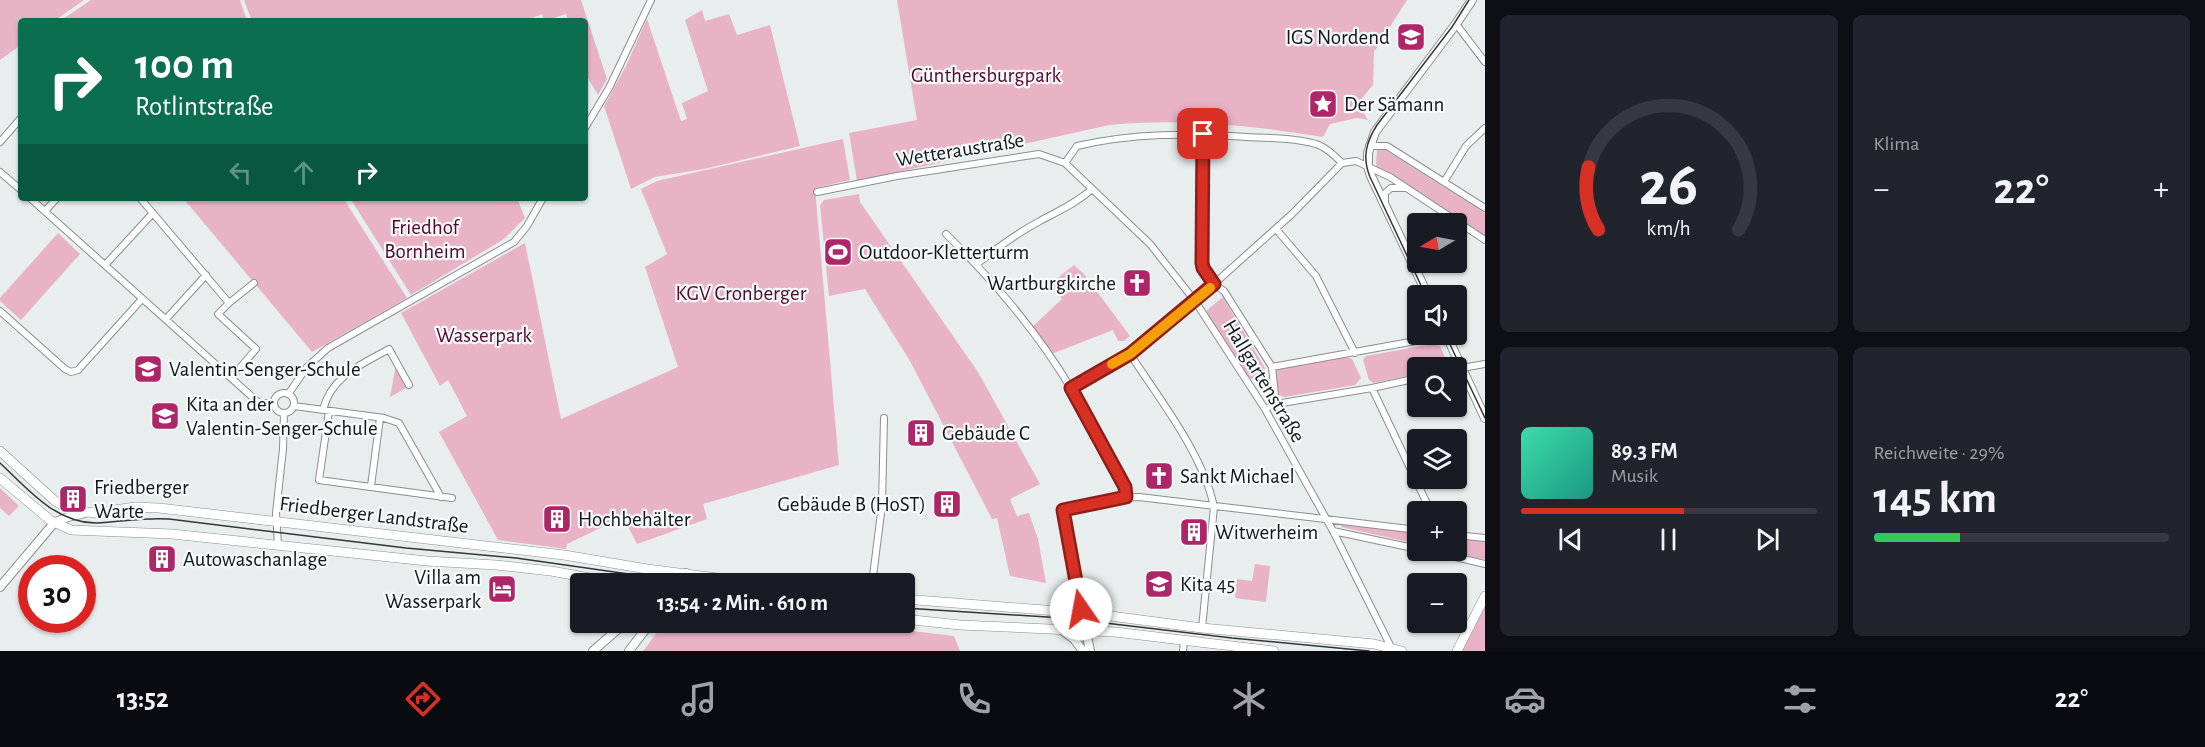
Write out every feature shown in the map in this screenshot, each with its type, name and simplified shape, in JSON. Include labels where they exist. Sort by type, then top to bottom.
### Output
[{"type":"main road","name":"Friedberger Landstraße","points":[[0,451],[58,504],[77,512],[88,513],[142,507],[564,555],[687,573]]},
{"type":"main road","name":"Friedberger Landstraße","points":[[0,478],[54,523],[71,530],[150,532],[428,561],[507,566],[570,575]]},
{"type":"main road","points":[[1457,651],[1485,596]]},
{"type":"main road","points":[[915,600],[1082,613],[1391,647],[1402,651]]},
{"type":"main road","points":[[915,620],[960,625],[1062,630],[1184,646],[1274,651]]},
{"type":"street","points":[[588,123],[609,88],[651,0]]},
{"type":"street","points":[[1423,285],[1368,166],[1369,146],[1379,126],[1472,0]]},
{"type":"street","points":[[1456,24],[1485,62]]},
{"type":"street","points":[[0,142],[18,121]]},
{"type":"street","points":[[1444,182],[1466,146],[1485,128]]},
{"type":"street","points":[[1065,163],[1077,146],[1103,140],[1147,135],[1203,134],[1285,139],[1319,144],[1342,163]]},
{"type":"street","name":"Hallgartenstraße","points":[[1203,134],[1203,268],[1214,284],[1224,291],[1272,367],[1276,404]]},
{"type":"street","points":[[1369,146],[1388,146],[1485,208]]},
{"type":"street","name":"Wetteraustraße","points":[[817,192],[897,176],[1039,154],[1065,163]]},
{"type":"street","points":[[1071,388],[1130,354],[1195,301],[1276,229],[1342,163],[1356,160],[1390,177],[1485,240]]},
{"type":"street","name":"Hallgartenstraße","points":[[1065,163],[1150,244],[1195,301],[1265,409],[1333,531],[1391,647]]},
{"type":"street","points":[[0,172],[18,187]]},
{"type":"street","points":[[1384,205],[1385,193],[1391,188],[1406,188]]},
{"type":"street","points":[[977,264],[1004,243],[1040,220],[1083,198],[1092,189]]},
{"type":"street","points":[[33,201],[259,403],[274,403]]},
{"type":"street","points":[[45,212],[54,201]]},
{"type":"street","points":[[143,201],[229,303]]},
{"type":"street","points":[[274,403],[279,394],[289,393],[307,367],[328,348],[514,242],[527,226],[541,201]]},
{"type":"street","points":[[105,265],[153,213]]},
{"type":"street","points":[[1276,229],[1316,276],[1355,353]]},
{"type":"street","points":[[946,234],[977,264],[1030,329],[1071,388],[1125,487],[1126,497]]},
{"type":"street","points":[[166,319],[206,275]]},
{"type":"street","points":[[231,378],[256,349],[218,314],[254,283]]},
{"type":"street","points":[[0,311],[71,372],[78,370],[142,299]]},
{"type":"street","points":[[1272,367],[1407,343]]},
{"type":"street","points":[[409,385],[389,349],[340,378],[329,392],[319,480],[452,498]]},
{"type":"street","points":[[1130,354],[1197,458],[1210,489],[1214,507],[1202,628]]},
{"type":"street","points":[[1467,367],[1485,364]]},
{"type":"street","points":[[1265,409],[1276,404],[1407,380]]},
{"type":"street","points":[[1467,382],[1483,409],[1485,418]]},
{"type":"street","points":[[1372,388],[1426,501]]},
{"type":"street","points":[[274,403],[280,412],[290,412],[294,406],[293,397],[289,393]]},
{"type":"street","points":[[294,406],[395,420],[403,427],[441,497]]},
{"type":"street","points":[[278,545],[276,513],[283,449],[284,413]]},
{"type":"street","points":[[371,486],[380,418]]},
{"type":"street","points":[[873,573],[882,505],[884,418]]},
{"type":"street","points":[[1090,651],[1063,510],[1126,497],[1407,529]]},
{"type":"street","points":[[0,586],[54,523],[68,517],[88,513]]},
{"type":"street","points":[[1333,531],[1407,547]]},
{"type":"street","points":[[1467,536],[1485,538]]},
{"type":"street","points":[[1467,560],[1485,564]]},
{"type":"street","points":[[1067,612],[1080,620],[1087,635]]},
{"type":"street","points":[[1062,630],[1074,639],[1083,651]]},
{"type":"street","points":[[593,651],[613,633]]},
{"type":"street","points":[[629,651],[643,633]]},
{"type":"green space","points":[[0,0],[84,0],[58,18],[18,18],[18,47],[0,60]]},
{"type":"green space","points":[[91,0],[240,0],[246,18],[64,18]]},
{"type":"green space","points":[[244,0],[581,0],[587,18],[567,18],[566,14],[543,18],[542,14],[532,18],[251,18]]},
{"type":"green space","name":"Günthersburgpark","points":[[897,0],[1407,0],[1374,52],[1373,85],[1358,103],[1368,120],[1357,118],[1330,124],[1323,137],[1216,124],[1162,122],[1109,125],[857,181],[849,133],[917,120]]},
{"type":"green space","points":[[702,10],[705,21],[729,14],[737,35],[770,25],[800,146],[704,169],[655,177],[631,189],[604,106],[626,66],[647,19],[681,121],[687,119],[682,103],[708,91],[685,20]]},
{"type":"green space","points":[[588,21],[607,79],[598,95],[588,78]]},
{"type":"green space","name":"KGV Cronberger","points":[[843,139],[850,180],[815,188],[839,465],[703,504],[707,519],[637,544],[623,517],[567,544],[566,549],[498,540],[439,432],[467,416],[448,380],[440,386],[401,313],[525,243],[561,419],[678,367],[645,267],[667,254],[641,189],[657,181]]},
{"type":"green space","points":[[1382,148],[1485,213],[1485,237],[1467,225],[1467,213],[1448,213],[1376,167],[1377,150]]},
{"type":"green space","points":[[859,194],[860,202],[978,372],[1040,484],[1010,499],[1017,516],[1029,513],[1038,539],[1046,583],[1010,576],[997,518],[992,519],[910,361],[865,289],[829,296],[820,205],[824,200]]},
{"type":"green space","points":[[186,201],[345,201],[407,298],[312,352]]},
{"type":"green space","name":"Friedhof Bornheim","points":[[352,201],[518,201],[525,218],[504,239],[411,295]]},
{"type":"green space","points":[[58,233],[80,254],[21,320],[0,301],[0,298]]},
{"type":"green space","points":[[1074,265],[1084,274],[1130,336],[1124,341],[1118,341],[1113,330],[1049,355],[1030,329],[1062,299],[1050,284]]},
{"type":"green space","points":[[1223,297],[1265,368],[1262,377],[1254,379],[1245,377],[1205,312]]},
{"type":"green space","points":[[1436,345],[1440,346],[1445,357],[1407,357],[1407,376],[1374,383],[1369,380],[1363,360],[1366,356]]},
{"type":"green space","points":[[1346,357],[1352,359],[1361,378],[1355,385],[1284,397],[1277,394],[1276,370]]},
{"type":"green space","points":[[396,365],[408,387],[390,397]]},
{"type":"green space","points":[[0,488],[19,506],[9,516],[0,508]]},
{"type":"green space","points":[[1342,522],[1407,531],[1407,542],[1341,527]]},
{"type":"green space","points":[[1467,538],[1485,540],[1485,560],[1467,556]]},
{"type":"green space","points":[[1255,564],[1270,566],[1266,602],[1235,598],[1237,579],[1252,581]]},
{"type":"green space","points":[[1485,606],[1485,651],[1462,651]]},
{"type":"green space","points":[[915,631],[954,636],[960,651],[643,651],[657,633]]},
{"type":"tram line","points":[[1421,285],[1370,177],[1366,163],[1366,150],[1377,125],[1452,27],[1469,0]]},
{"type":"tram line","points":[[1450,345],[1485,418]]},
{"type":"tram line","points":[[0,463],[31,493],[55,511],[81,521],[96,523],[169,519],[406,548],[516,558],[622,573]]},
{"type":"tram line","points":[[915,609],[1063,618],[1369,651]]},
{"type":"slow traffic","points":[[1112,364],[1130,354],[1210,288]]},
{"type":"place","name":"IGS Nordend","points":[[1411,37]]},
{"type":"place","name":"Der Sämann","points":[[1323,104]]},
{"type":"place","name":"Outdoor-Kletterturm","points":[[838,252]]},
{"type":"place","name":"Wartburgkirche","points":[[1137,283]]},
{"type":"place","name":"Valentin-Senger-Schule","points":[[148,369]]},
{"type":"place","name":"Kita an der Valentin-Senger-Schule","points":[[165,416]]},
{"type":"place","name":"Gebäude C","points":[[921,433]]},
{"type":"place","name":"Sankt Michael","points":[[1159,476]]},
{"type":"place","name":"Friedberger Warte","points":[[73,499]]},
{"type":"place","name":"Gebäude B (HoST)","points":[[947,504]]},
{"type":"place","name":"Hochbehälter","points":[[557,519]]},
{"type":"place","name":"Witwerheim","points":[[1194,532]]},
{"type":"place","name":"Autowaschanlage","points":[[162,559]]},
{"type":"place","name":"Kita 45","points":[[1159,584]]},
{"type":"place","name":"Villa am Wasserpark","points":[[502,589]]},
{"type":"route","points":[[1081,609],[1063,510],[1126,497],[1125,487],[1071,388],[1130,354],[1214,284],[1202,263],[1203,134]]},
{"type":"park label","name":"Wasserpark","points":[[484,335]]}]
